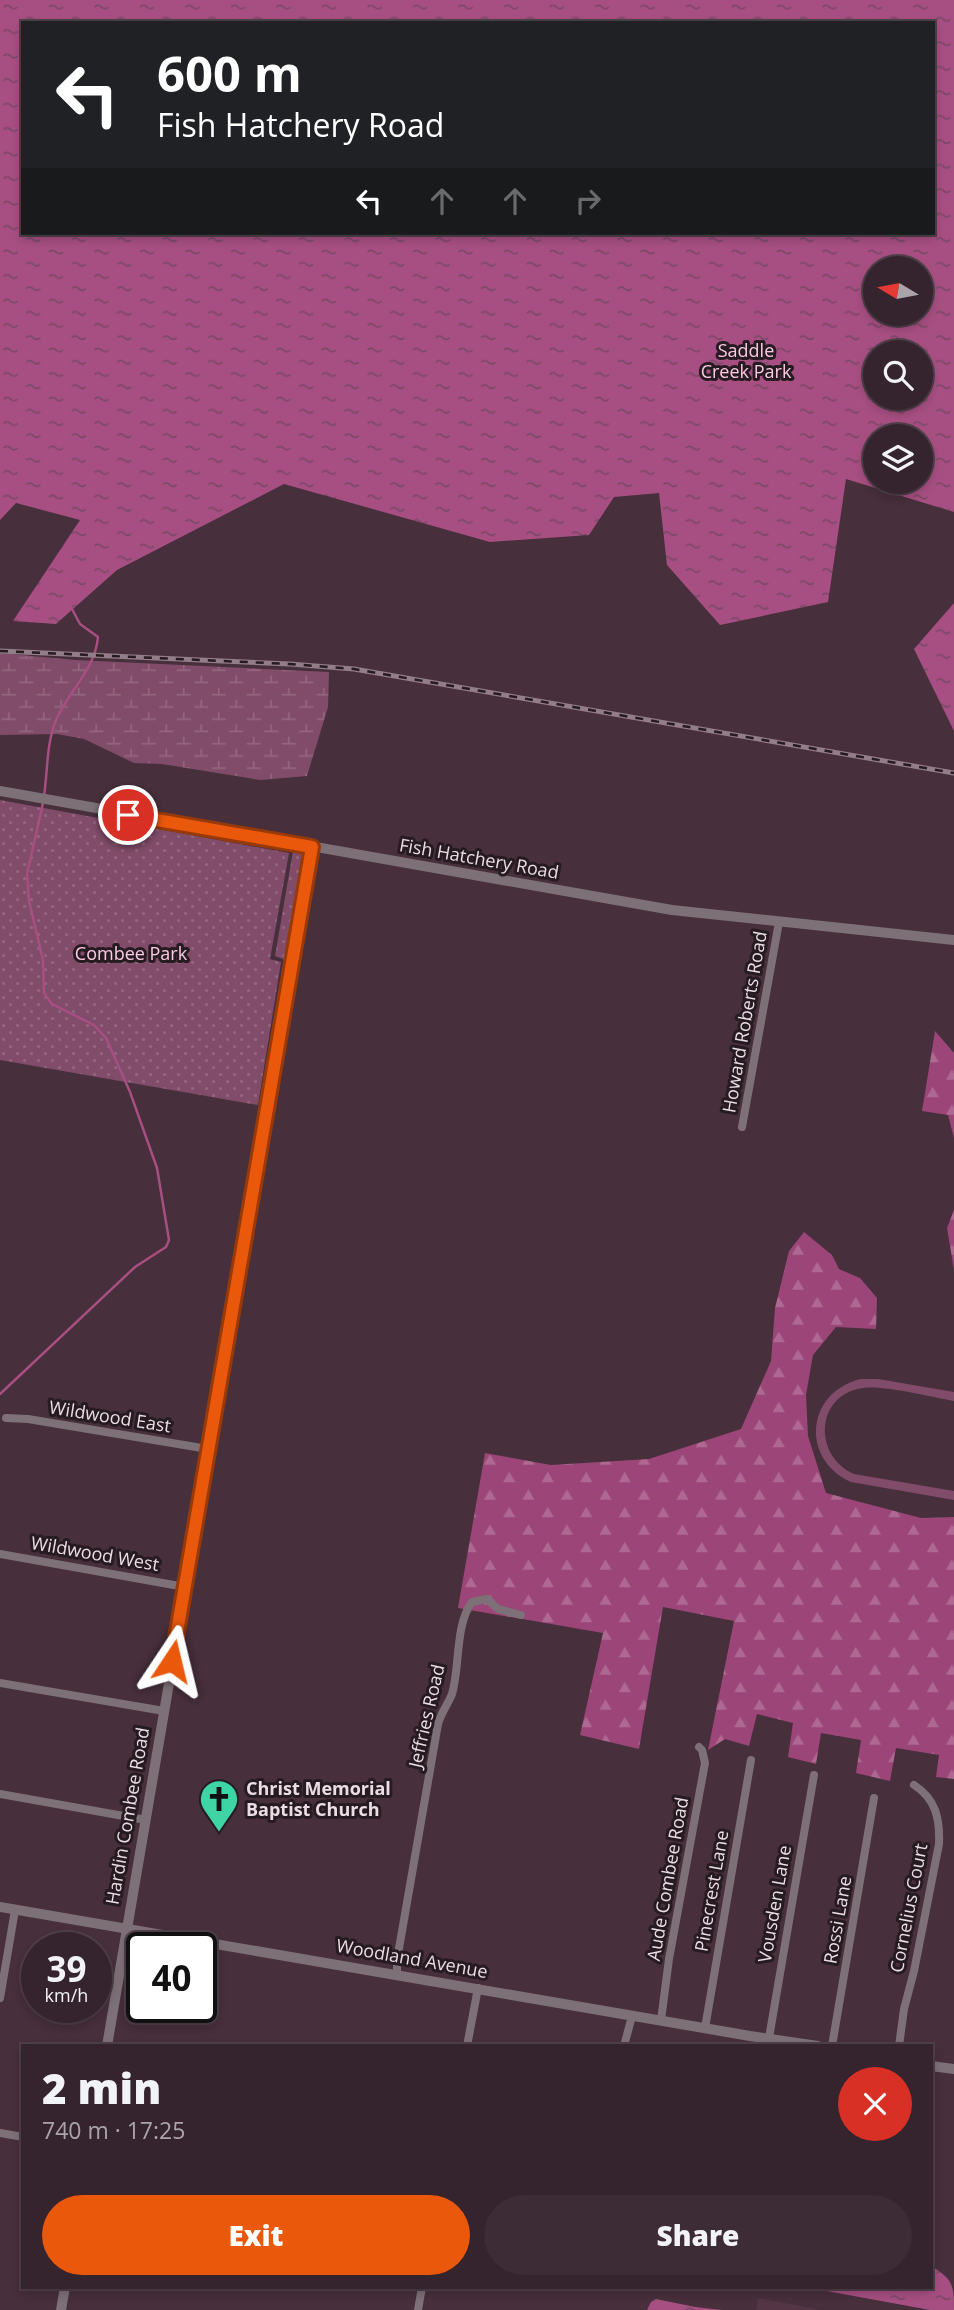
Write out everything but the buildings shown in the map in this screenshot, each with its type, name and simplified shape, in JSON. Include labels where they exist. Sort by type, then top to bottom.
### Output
[{"type":"street","name":"Fish Hatchery Road","points":[[0,791],[672,910],[954,940]]},
{"type":"street","name":"Hardin Combee Road","points":[[107,2044],[312,847]]},
{"type":"street","name":"Howard Roberts Road","points":[[742,1127],[779,922]]},
{"type":"street","name":"Wildwood East","points":[[6,1418],[27,1419],[208,1449]]},
{"type":"street","name":"Wildwood West","points":[[0,1554],[185,1587]]},
{"type":"street","name":"Jeffries Road","points":[[397,1974],[399,1947],[438,1724],[452,1694],[457,1652],[468,1608],[472,1602],[486,1599],[498,1609],[521,1615]]},
{"type":"street","points":[[0,1683],[164,1711]]},
{"type":"street","name":"Aude Combee Road","points":[[662,2020],[669,1959],[705,1763],[705,1756],[699,1746]]},
{"type":"street","name":"Pinecrest Lane","points":[[705,2028],[751,1760]]},
{"type":"street","name":"Vousden Lane","points":[[769,2038],[814,1775]]},
{"type":"street","name":"Cornelius Court","points":[[899,2044],[904,2009],[939,1844],[940,1822],[933,1804],[922,1790],[914,1785]]},
{"type":"street","points":[[0,1794],[146,1820]]},
{"type":"street","name":"Rossi Lane","points":[[832,2044],[874,1798]]},
{"type":"street","name":"Woodland Avenue","points":[[0,1907],[806,2044]]},
{"type":"street","points":[[0,1998],[15,1910]]},
{"type":"street","points":[[467,2044],[478,1988]]},
{"type":"street","points":[[625,2044],[632,2015]]},
{"type":"street","points":[[933,2066],[954,2069]]},
{"type":"street","points":[[0,2133],[21,2137]]},
{"type":"street","points":[[61,2310],[65,2289]]},
{"type":"street","points":[[418,2310],[422,2289]]},
{"type":"shaded area","points":[[758,2298],[822,2310],[756,2310]]},
{"type":"green space","points":[[0,653],[75,660],[329,672],[328,707],[307,776],[260,780],[162,764],[134,763],[84,739],[57,734],[0,735]]},
{"type":"green space","name":"Combee Park","points":[[0,800],[289,853],[270,959],[281,962],[258,1105],[0,1060]]},
{"type":"green space","points":[[84,812],[306,851],[263,1100],[286,963],[275,956],[293,851]]},
{"type":"green space","points":[[935,1031],[954,1053],[954,1138],[948,1115],[922,1111]]},
{"type":"green space","points":[[954,1210],[954,1270],[947,1228]]},
{"type":"green space","points":[[804,1232],[832,1255],[839,1269],[860,1278],[877,1298],[876,1329],[836,1327],[813,1355],[806,1395],[808,1436],[826,1493],[921,1518],[954,1517],[954,1779],[936,1777],[939,1755],[896,1748],[890,1781],[856,1773],[861,1740],[821,1733],[816,1764],[788,1757],[793,1723],[757,1714],[749,1746],[725,1739],[708,1750],[734,1621],[663,1607],[639,1749],[580,1735],[603,1633],[458,1608],[485,1453],[551,1465],[649,1459],[741,1429],[771,1361],[775,1308],[789,1251]]},
{"type":"green space","points":[[861,1379],[878,1379],[954,1392],[954,1401],[883,1388],[863,1388],[847,1393],[836,1401],[828,1413],[825,1426],[831,1453],[840,1465],[854,1474],[954,1491],[954,1500],[851,1482],[835,1472],[823,1458],[817,1443],[816,1427],[820,1411],[829,1397],[843,1386]]},
{"type":"water","name":"Saddle Creek Park","points":[[0,0],[954,0],[954,512],[895,494],[933,494],[933,424],[863,424],[863,484],[846,479],[828,602],[720,625],[667,565],[659,493],[614,497],[589,535],[490,542],[284,484],[117,570],[56,624],[13,621],[80,520],[16,503],[0,520]]},
{"type":"water","points":[[954,603],[954,731],[914,649]]},
{"type":"water","points":[[933,2267],[951,2284],[954,2310],[930,2310],[816,2289],[933,2289]]},
{"type":"water","points":[[656,2299],[695,2307],[722,2310],[647,2310]]},
{"type":"waterway","points":[[44,796],[49,748],[56,720],[87,670],[98,637],[80,624],[72,609]]},
{"type":"waterway","points":[[0,1394],[135,1267],[166,1247],[169,1240],[157,1168],[130,1092],[106,1038],[94,1025],[52,1004],[44,993],[43,960],[29,901],[27,874],[43,803]]},
{"type":"railway","points":[[0,651],[354,669],[954,773]]},
{"type":"place","name":"Christ Memorial Baptist Church","points":[[219,1833]]},
{"type":"route","points":[[128,815],[312,847],[172,1661]]}]
